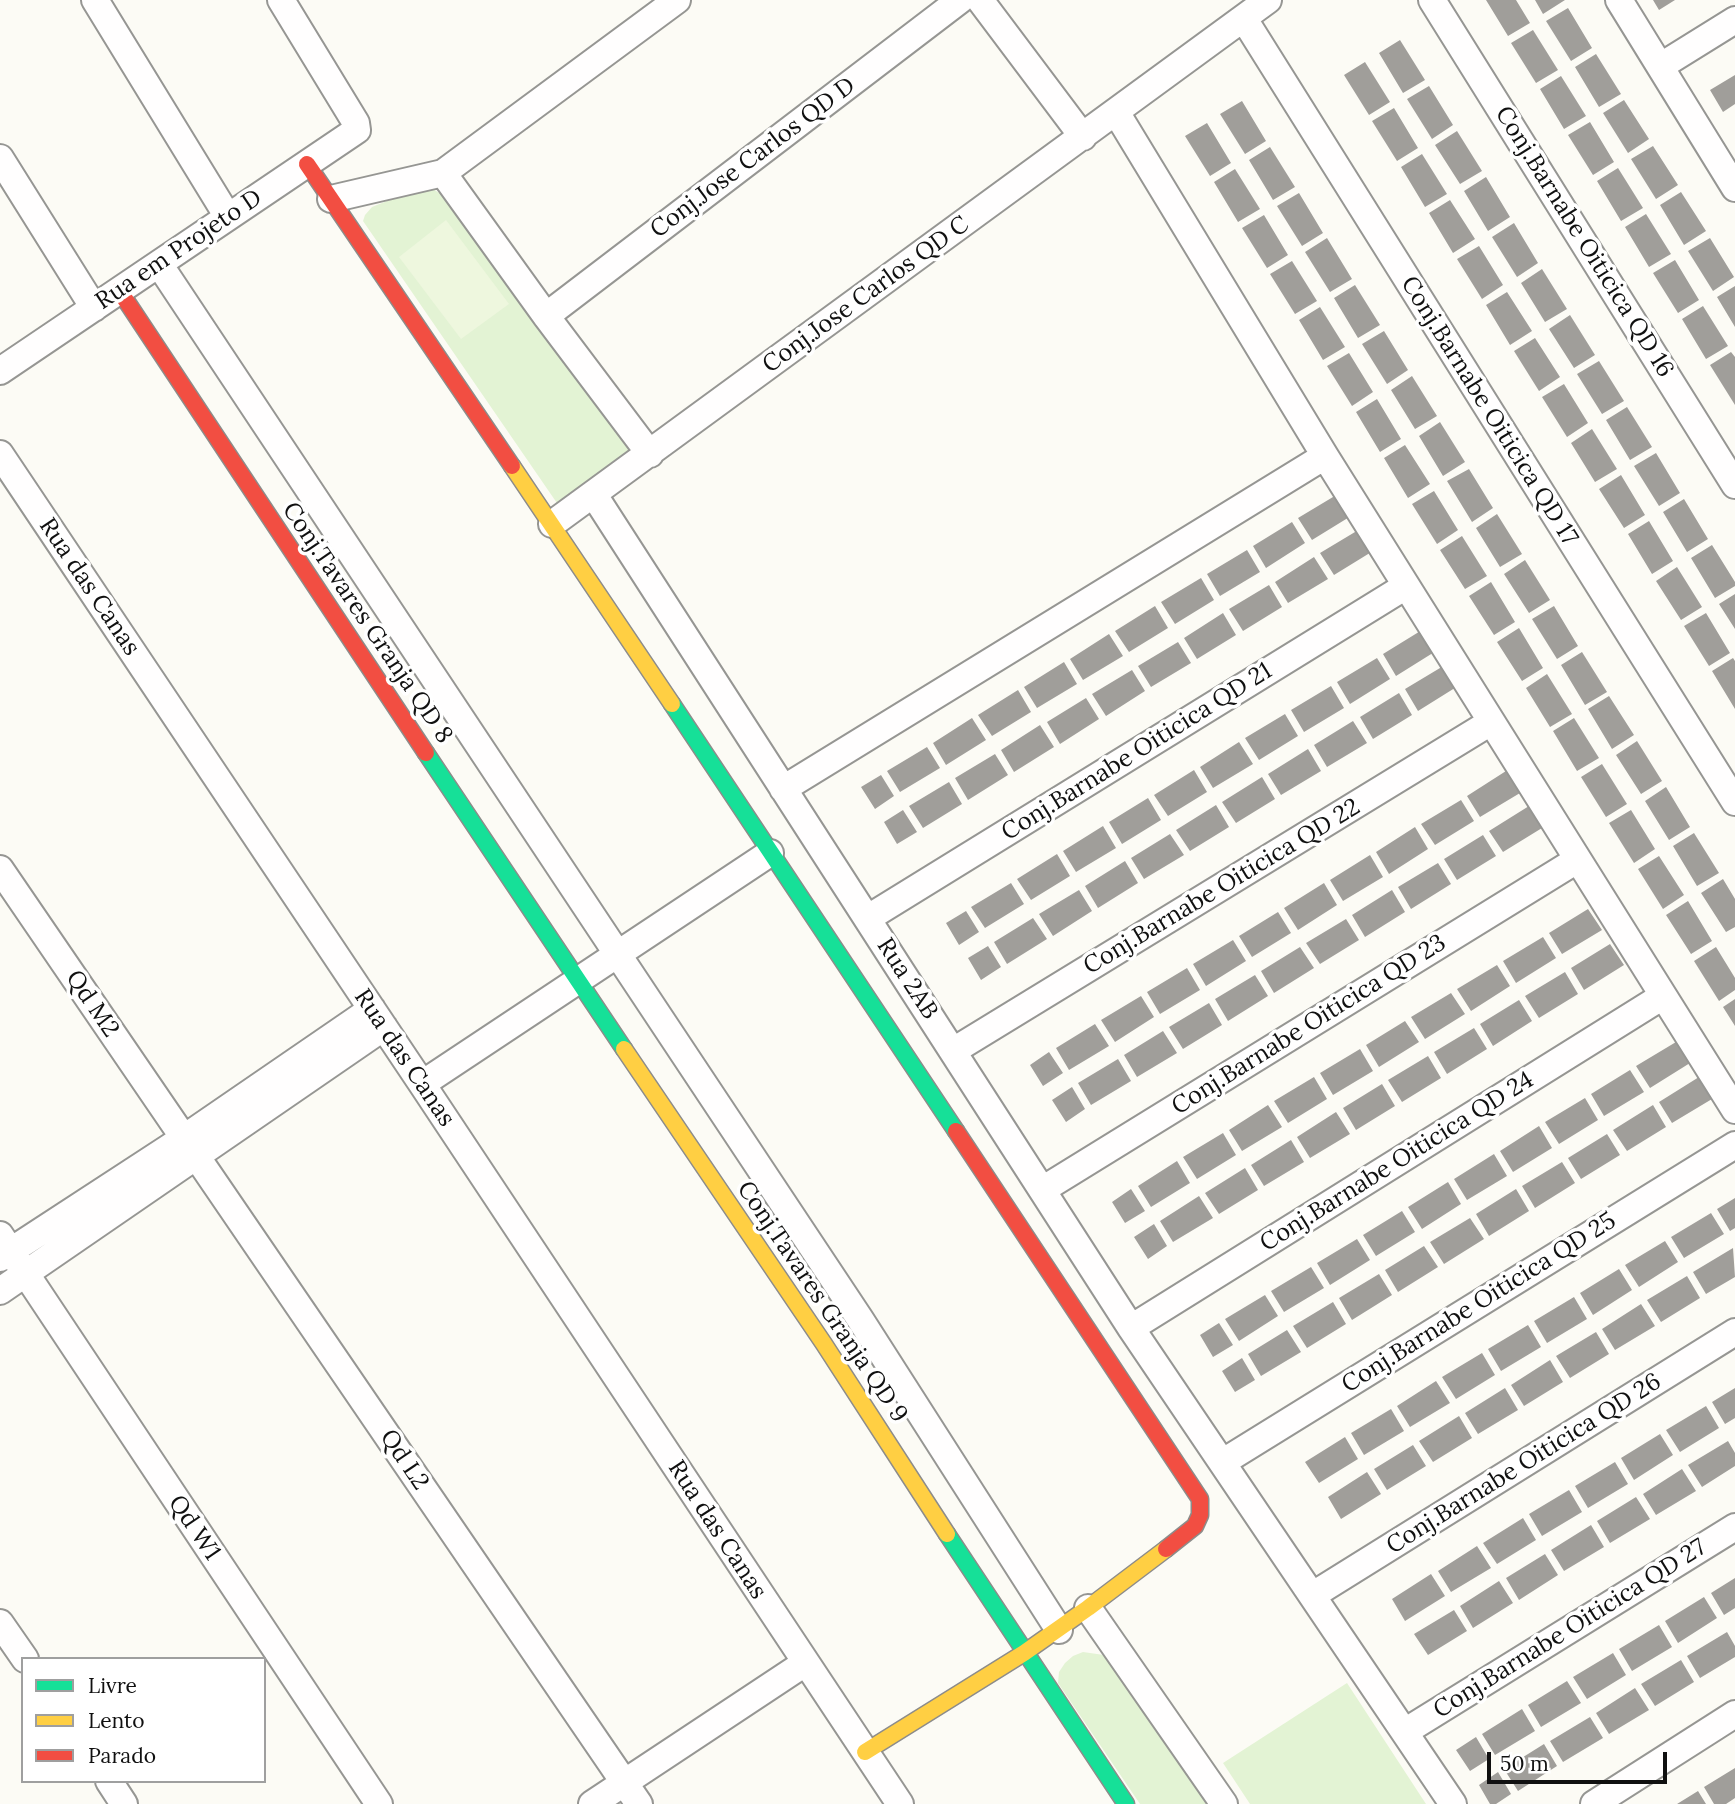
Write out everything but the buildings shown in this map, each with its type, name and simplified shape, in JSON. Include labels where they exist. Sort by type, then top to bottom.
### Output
[{"type":"street","points":[[95,0],[228,217]]},
{"type":"street","name":"Rua em Projeto D","points":[[0,371],[357,130],[356,123],[281,0]]},
{"type":"street","points":[[331,199],[443,173],[677,0]]},
{"type":"street","name":"Conj.Jose Carlos QD D","points":[[546,316],[960,0]]},
{"type":"street","points":[[980,0],[1083,137]]},
{"type":"street","name":"Conj.Jose Carlos QD C","points":[[552,524],[1268,0]]},
{"type":"street","name":"Conj.Barnabe Oiticica QD 16","points":[[1432,0],[1735,485]]},
{"type":"street","points":[[1619,0],[1735,188]]},
{"type":"street","name":"Conj.Barnabe Oiticica QD 17","points":[[1244,19],[1735,802]]},
{"type":"street","points":[[1661,66],[1735,20]]},
{"type":"street","points":[[1116,112],[1325,456],[1735,1110]]},
{"type":"street","points":[[0,158],[94,307]]},
{"type":"street","points":[[307,164],[552,524],[1196,1492],[1201,1506],[1195,1526],[1059,1630],[865,1752],[900,1804]]},
{"type":"street","points":[[443,173],[650,454]]},
{"type":"street","points":[[159,264],[860,1319],[1059,1630]]},
{"type":"street","name":"Conj.Tavares Granja QD 8","points":[[119,290],[577,981]]},
{"type":"street","name":"Rua das Canas","points":[[0,454],[865,1752]]},
{"type":"street","points":[[783,789],[1325,456]]},
{"type":"street","name":"Rua 2AB","points":[[594,495],[1131,1328],[1453,1804]]},
{"type":"street","name":"Conj.Barnabe Oiticica QD 21","points":[[868,918],[1406,586]]},
{"type":"street","name":"Conj.Barnabe Oiticica QD 22","points":[[953,1051],[1491,723]]},
{"type":"street","points":[[422,1084],[769,853]]},
{"type":"street","name":"Conj.Barnabe Oiticica QD 23","points":[[1042,1190],[1577,860]]},
{"type":"street","name":"Qd M2","points":[[0,869],[190,1148]]},
{"type":"street","name":"Conj.Tavares Granja QD 9","points":[[577,981],[824,1344],[1024,1653],[1126,1804]]},
{"type":"street","name":"Conj.Barnabe Oiticica QD 24","points":[[1131,1328],[1663,996]]},
{"type":"street","points":[[0,1291],[25,1275],[190,1148],[378,1018]]},
{"type":"street","name":"Conj.Barnabe Oiticica QD 25","points":[[1223,1462],[1735,1145]]},
{"type":"street","points":[[4,1248],[190,1148]]},
{"type":"street","name":"Qd L2","points":[[190,1148],[639,1804]]},
{"type":"street","name":"Qd W1","points":[[4,1248],[25,1275],[379,1804]]},
{"type":"street","points":[[824,1344],[860,1319]]},
{"type":"street","name":"Conj.Barnabe Oiticica QD 26","points":[[1313,1595],[1735,1332]]},
{"type":"street","name":"Conj.Barnabe Oiticica QD 27","points":[[1406,1731],[1735,1527]]},
{"type":"street","points":[[1088,1608],[1224,1804]]},
{"type":"street","points":[[0,1623],[24,1657]]},
{"type":"street","points":[[592,1804],[805,1663]]},
{"type":"street","points":[[1594,1804],[1735,1714]]},
{"type":"street","points":[[109,1783],[124,1804]]},
{"type":"green space","points":[[417,189],[433,189],[447,198],[634,453],[559,506],[363,221],[372,207]]},
{"type":"green space","points":[[446,220],[509,304],[461,339],[399,257]]},
{"type":"green space","points":[[1083,1652],[1104,1655],[1112,1662],[1210,1804],[1140,1804],[1058,1683],[1059,1672],[1065,1663]]},
{"type":"green space","points":[[1347,1683],[1426,1804],[1250,1804],[1223,1763]]},
{"type":"traffic: fast","points":[[672,704],[956,1131]]},
{"type":"traffic: fast","points":[[426,753],[624,1049]]},
{"type":"traffic: fast","points":[[947,1534],[1126,1804]]},
{"type":"traffic: slow","points":[[512,466],[672,704]]},
{"type":"traffic: slow","points":[[624,1049],[824,1344],[947,1534]]},
{"type":"traffic: slow","points":[[865,1752],[1024,1653],[1166,1549]]},
{"type":"traffic: jam","points":[[307,164],[512,466]]},
{"type":"traffic: jam","points":[[119,290],[426,753]]},
{"type":"traffic: jam","points":[[956,1131],[1200,1499],[1200,1515],[1195,1526],[1166,1549]]}]
